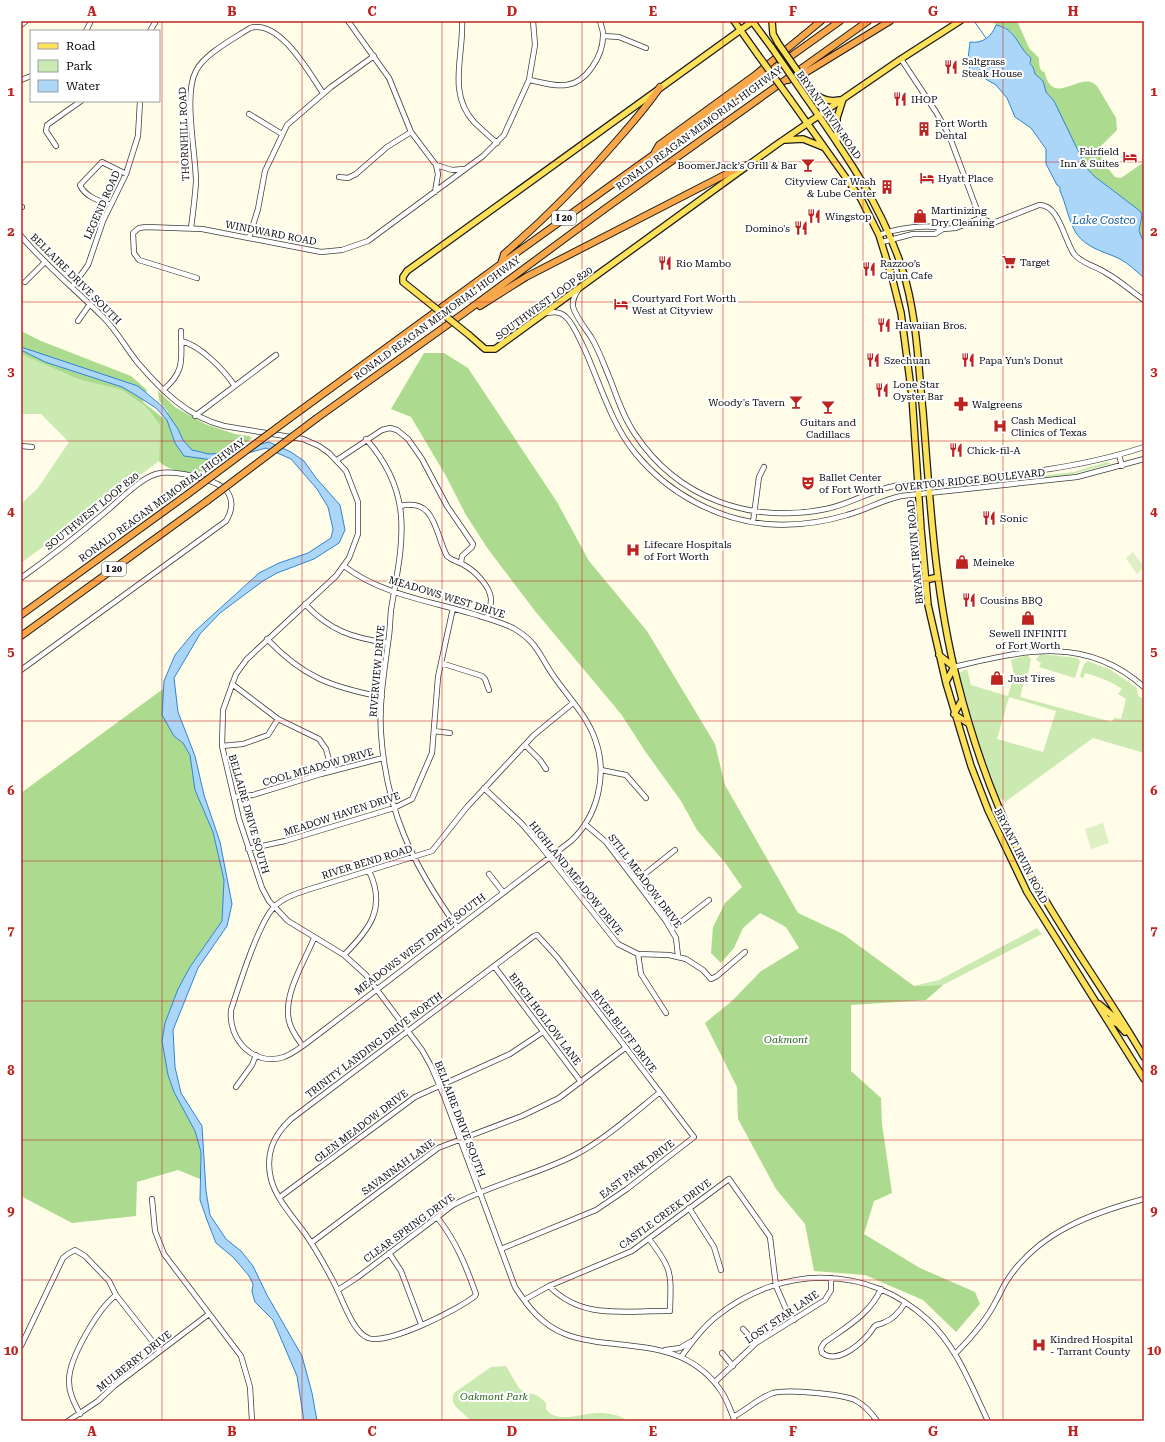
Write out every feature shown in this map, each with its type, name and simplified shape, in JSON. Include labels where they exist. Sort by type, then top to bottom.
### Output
[{"type":"highway","points":[[655,153],[659,145],[754,76],[821,21]]},
{"type":"highway","name":"RONALD REAGAN MEMORIAL HIGHWAY","points":[[21,616],[501,264],[840,21]]},
{"type":"highway","name":"RONALD REAGAN MEMORIAL HIGHWAY","points":[[21,636],[548,250],[868,21]]},
{"type":"highway","points":[[778,85],[804,73],[890,21]]},
{"type":"highway","points":[[501,264],[504,254],[561,201],[604,156],[650,102],[660,87]]},
{"type":"highway","points":[[464,313],[474,310],[536,272],[740,167],[748,165]]},
{"type":"main road","name":"BRYANT IRVIN ROAD","points":[[734,21],[861,199],[882,242],[901,313],[912,396],[928,605],[954,714],[982,795],[1019,876],[1144,1079]]},
{"type":"main road","name":"BRYANT IRVIN ROAD","points":[[752,21],[837,142],[871,195],[892,238],[904,274],[912,311],[941,608],[969,725],[996,798],[1026,865],[1067,937],[1122,1020],[1144,1057]]},
{"type":"main road","name":"SOUTHWEST LOOP 820","points":[[752,21],[407,271],[403,277],[403,282],[486,349],[491,350],[578,290],[776,144],[960,21]]},
{"type":"main road","points":[[772,21],[772,34],[810,89],[824,100],[836,101],[843,99]]},
{"type":"main road","points":[[837,142],[837,118],[843,99]]},
{"type":"main road","points":[[776,144],[789,139],[798,138],[808,140],[825,148]]},
{"type":"main road","points":[[926,580],[938,578]]},
{"type":"main road","points":[[939,655],[954,667],[946,683]]},
{"type":"main road","points":[[962,700],[954,714],[969,725]]},
{"type":"main road","points":[[1097,1003],[1103,1006],[1114,1017],[1122,1020]]},
{"type":"main road","points":[[1107,1019],[1118,1024],[1126,1034],[1132,1037]]},
{"type":"street","points":[[21,25],[26,21]]},
{"type":"street","points":[[86,30],[91,21]]},
{"type":"street","points":[[151,30],[156,21]]},
{"type":"street","points":[[251,21],[252,27],[266,28],[280,36],[323,94]]},
{"type":"street","points":[[348,21],[389,78],[411,132],[436,165],[438,174],[435,192]]},
{"type":"street","points":[[462,21],[463,34],[458,71],[459,93],[465,110],[473,121],[497,143]]},
{"type":"street","name":"WINDWARD ROAD","points":[[197,278],[144,262],[134,253],[133,236],[136,230],[146,227],[191,228],[321,252],[342,250],[368,241],[466,168],[497,143],[504,135],[511,123],[529,80],[535,45],[533,21]]},
{"type":"street","points":[[529,80],[564,86],[581,81],[588,73],[597,57],[604,36],[600,21]]},
{"type":"street","name":"THORNHILL ROAD","points":[[191,228],[196,182],[190,82],[196,69],[202,63],[216,51],[252,27]]},
{"type":"street","points":[[604,36],[619,37],[646,48]]},
{"type":"street","points":[[248,238],[258,209],[265,171],[287,125],[301,111],[374,56]]},
{"type":"street","points":[[901,59],[936,112],[949,135],[980,218],[993,224],[1039,205],[1045,204],[1052,209],[1073,253],[1086,264],[1107,273],[1144,300]]},
{"type":"street","points":[[56,146],[46,131],[47,125],[81,102]]},
{"type":"street","name":"LEGEND ROAD","points":[[72,287],[88,265],[96,238],[126,174],[138,136],[140,102]]},
{"type":"street","points":[[250,114],[282,134]]},
{"type":"street","points":[[339,177],[348,178],[356,174],[387,147],[411,132]]},
{"type":"street","points":[[111,205],[89,196],[83,192],[80,185],[102,162],[126,174]]},
{"type":"street","points":[[436,165],[452,170],[466,168]]},
{"type":"street","points":[[882,242],[892,238],[913,234],[935,234],[943,230],[956,228],[980,218]]},
{"type":"street","points":[[879,235],[889,231],[914,228],[937,227],[943,230]]},
{"type":"street","points":[[913,234],[914,228]]},
{"type":"street","name":"BELLAIRE DRIVE SOUTH","points":[[21,236],[45,262],[107,321],[138,363],[177,403],[196,416],[212,423],[303,439],[324,450],[337,460],[350,479],[358,502],[359,516],[354,549],[344,566],[331,581],[247,659],[232,684],[223,710],[222,746],[248,849],[262,888],[274,907],[288,921],[344,955],[356,965],[377,988],[408,1030],[431,1066],[440,1085],[479,1193],[515,1286],[524,1300],[540,1319],[564,1334],[581,1339],[661,1350],[681,1357],[696,1366],[715,1382],[722,1392],[734,1419]]},
{"type":"street","points":[[25,282],[45,262]]},
{"type":"street","name":"OVERTON RIDGE BOULEVARD","points":[[578,290],[573,301],[574,309],[596,348],[621,408],[641,442],[656,460],[684,484],[715,500],[755,512],[790,514],[832,508],[877,490],[1028,472],[1081,464],[1119,455],[1144,446]]},
{"type":"street","points":[[78,321],[90,304]]},
{"type":"street","name":"OVERTON RIDGE BOULEVARD","points":[[546,313],[558,312],[569,321],[588,356],[622,434],[636,454],[657,475],[678,492],[707,508],[753,522],[796,524],[835,518],[890,498],[1077,477],[1144,459]]},
{"type":"street","points":[[163,390],[176,379],[179,372],[181,332]]},
{"type":"street","points":[[181,341],[192,345],[217,365],[234,385]]},
{"type":"street","points":[[196,416],[234,385],[276,355]]},
{"type":"street","points":[[611,410],[621,408]]},
{"type":"street","points":[[337,460],[366,439],[382,430],[390,428],[403,433],[422,459],[442,498],[473,544],[471,549],[462,556],[461,563]]},
{"type":"street","name":"RIVERVIEW DRIVE","points":[[366,439],[378,452],[393,479],[400,506],[403,543],[395,591],[382,697],[381,733],[383,758],[394,808],[405,841],[424,878],[457,927]]},
{"type":"street","points":[[21,446],[32,447]]},
{"type":"street","points":[[1119,455],[1122,466]]},
{"type":"street","points":[[753,522],[759,477],[764,467]]},
{"type":"street","points":[[1028,472],[1030,482]]},
{"type":"street","name":"SOUTHWEST LOOP 820","points":[[21,578],[65,546],[138,485],[156,474],[170,473],[201,478],[221,485],[230,495],[231,511],[226,521],[21,670]]},
{"type":"street","points":[[678,492],[684,484]]},
{"type":"street","points":[[400,506],[412,503],[423,509],[436,525],[447,556],[461,563],[479,577],[489,592],[491,603],[487,618]]},
{"type":"street","points":[[832,508],[835,518]]},
{"type":"street","name":"MEADOWS WEST DRIVE","points":[[344,566],[358,577],[395,591],[487,618],[512,628],[533,642],[540,651],[553,675],[584,718],[595,738],[601,770],[599,794],[586,824]]},
{"type":"street","points":[[305,604],[314,614],[331,627],[352,637],[388,643]]},
{"type":"street","name":"MEADOW HAVEN DRIVE","points":[[248,849],[285,841],[394,808],[408,802],[414,795],[432,753],[435,708],[441,662],[453,608]]},
{"type":"street","points":[[267,639],[289,662],[307,674],[332,686],[382,697]]},
{"type":"street","points":[[954,667],[1017,653],[1058,650],[1105,661],[1120,669],[1144,687]]},
{"type":"street","points":[[441,662],[482,676],[485,679],[489,690]]},
{"type":"street","points":[[232,684],[278,719],[313,735],[323,743],[328,752],[332,771]]},
{"type":"street","name":"RIVER BEND ROAD","points":[[256,1055],[247,1051],[237,1040],[231,1024],[231,1010],[264,923],[274,907],[291,896],[307,890],[414,858],[435,848],[484,788],[524,745],[574,703]]},
{"type":"street","points":[[222,746],[243,744],[268,735],[278,719]]},
{"type":"street","points":[[434,731],[450,733]]},
{"type":"street","points":[[524,745],[540,760],[546,769]]},
{"type":"street","name":"COOL MEADOW DRIVE","points":[[234,797],[253,795],[332,771],[383,758]]},
{"type":"street","points":[[601,770],[626,775],[646,798]]},
{"type":"street","name":"HIGHLAND MEADOW DRIVE","points":[[484,788],[522,824],[608,934],[622,948],[638,954],[678,956],[694,963],[710,979],[717,976],[745,952]]},
{"type":"street","name":"MEADOWS WEST DRIVE SOUTH","points":[[256,1055],[262,1058],[279,1058],[289,1055],[302,1046],[549,858],[578,835],[586,824]]},
{"type":"street","name":"STILL MEADOW DRIVE","points":[[586,824],[606,842],[672,929],[676,938],[678,956]]},
{"type":"street","points":[[636,881],[675,850]]},
{"type":"street","points":[[344,955],[364,935],[375,913],[377,894],[369,871]]},
{"type":"street","points":[[489,874],[503,892]]},
{"type":"street","points":[[672,929],[709,900]]},
{"type":"street","name":"TRINITY LANDING DRIVE NORTH","points":[[421,1324],[390,1338],[376,1339],[367,1337],[354,1325],[338,1290],[311,1243],[280,1198],[273,1185],[269,1166],[270,1151],[274,1139],[280,1129],[408,1030],[534,936],[539,936]]},
{"type":"street","name":"RIVER BLUFF DRIVE","points":[[539,936],[694,1137]]},
{"type":"street","points":[[302,1046],[293,1032],[289,1022],[289,1001],[314,938]]},
{"type":"street","points":[[638,954],[642,974],[666,1013]]},
{"type":"street","name":"BIRCH HOLLOW LANE","points":[[494,966],[581,1082]]},
{"type":"street","name":"GLEN MEADOW DRIVE","points":[[280,1198],[414,1097],[510,1054],[543,1032]]},
{"type":"street","name":"SAVANNAH LANE","points":[[311,1243],[438,1148],[534,1111],[559,1098],[626,1048]]},
{"type":"street","points":[[236,1088],[252,1065],[256,1055]]},
{"type":"street","name":"CLEAR SPRING DRIVE","points":[[338,1290],[453,1205],[576,1154],[613,1129],[659,1093]]},
{"type":"street","name":"EAST PARK DRIVE","points":[[501,1249],[596,1210],[627,1189],[694,1137]]},
{"type":"street","name":"CASTLE CREEK DRIVE","points":[[524,1300],[549,1286],[624,1256],[729,1179],[770,1237],[776,1286]]},
{"type":"street","points":[[152,1199],[155,1231],[159,1244],[174,1269],[236,1348],[243,1362],[250,1387],[252,1421]]},
{"type":"street","points":[[955,1354],[977,1331],[988,1316],[1007,1280],[1022,1260],[1036,1248],[1078,1220],[1109,1208],[1144,1199]]},
{"type":"street","points":[[689,1208],[714,1247],[721,1270]]},
{"type":"street","points":[[389,1253],[401,1271],[421,1324],[446,1315],[474,1297],[476,1294],[455,1242],[437,1217]]},
{"type":"street","points":[[549,1286],[568,1302],[591,1310],[612,1312],[670,1311],[670,1273],[664,1260],[649,1239]]},
{"type":"street","points":[[21,1346],[63,1258],[68,1254],[77,1251],[109,1281],[116,1295],[160,1351]]},
{"type":"street","points":[[681,1357],[693,1340],[724,1310],[752,1295],[804,1278],[831,1278],[857,1282],[892,1293],[931,1324],[955,1354],[988,1421]]},
{"type":"street","name":"LOST STAR LANE","points":[[715,1382],[756,1343],[825,1300],[831,1290],[831,1278]]},
{"type":"street","points":[[776,1286],[786,1309],[794,1320]]},
{"type":"street","points":[[881,1289],[875,1302],[866,1312],[824,1343],[821,1348],[822,1353],[827,1356],[835,1357],[843,1354],[862,1340],[875,1326],[888,1321],[896,1315],[905,1303]]},
{"type":"street","points":[[80,1414],[71,1393],[70,1371],[92,1324],[104,1306],[116,1295]]},
{"type":"street","name":"MULBERRY DRIVE","points":[[68,1421],[80,1414],[209,1314]]},
{"type":"street","points":[[743,1329],[756,1343]]},
{"type":"street","points":[[661,1350],[680,1348],[693,1340]]},
{"type":"street","points":[[722,1353],[733,1366]]},
{"type":"street","points":[[734,1419],[765,1397],[774,1393],[788,1391],[850,1399],[867,1408],[877,1421]]},
{"type":"green space","points":[[994,21],[1015,21],[1018,23],[1029,48],[1039,58],[1039,66],[1041,70],[1044,72],[1049,84],[1055,88],[1061,88],[1084,82],[1091,82],[1097,86],[1116,118],[1117,130],[1098,149],[1103,162],[1115,177],[1121,178],[1144,162],[1144,243],[1140,234],[1140,211],[1094,176],[1086,167],[1051,99],[1045,91],[1043,81],[1035,74],[1028,56],[1024,53],[1013,34],[1003,26],[996,25]]},
{"type":"green space","points":[[21,331],[41,341],[131,376],[147,390],[143,402],[163,418],[168,412],[159,400],[158,391],[175,407],[205,424],[252,438],[208,472],[197,474],[168,468],[159,461],[160,425],[146,407],[122,390],[81,380],[21,354]]},
{"type":"green space","points":[[21,350],[81,380],[122,390],[146,407],[160,425],[159,461],[21,563],[21,504],[38,488],[69,442],[41,414],[21,414]]},
{"type":"green space","name":"Oakmont","points":[[424,353],[444,353],[468,368],[557,502],[589,561],[647,631],[715,744],[725,785],[798,913],[843,934],[914,986],[943,985],[926,1000],[851,1005],[851,1071],[881,1098],[882,1124],[892,1193],[874,1201],[864,1234],[920,1268],[975,1292],[980,1304],[956,1332],[923,1300],[865,1275],[814,1271],[805,1224],[776,1189],[738,1119],[737,1087],[705,1023],[732,1001],[761,971],[799,948],[786,927],[760,913],[743,928],[734,948],[721,963],[711,953],[713,927],[725,903],[742,887],[726,864],[697,830],[681,801],[645,751],[621,714],[535,611],[488,549],[466,515],[446,476],[411,417],[391,409]]},
{"type":"green space","points":[[1107,462],[1111,464],[1065,476],[1036,479],[1039,476],[1074,472]]},
{"type":"green space","points":[[1019,476],[1021,477],[1017,479],[974,486],[934,489]]},
{"type":"green space","points":[[1133,552],[1144,567],[1137,574],[1126,558]]},
{"type":"green space","points":[[1040,654],[1078,658],[1080,662],[1075,678],[1039,667],[1041,663],[1036,660]]},
{"type":"green space","points":[[1027,655],[1031,659],[1027,679],[1025,678],[1020,697],[1112,722],[1114,718],[1121,719],[1126,699],[1118,694],[1122,689],[1109,681],[1085,673],[1083,679],[1080,676],[1084,664],[1088,661],[1111,670],[1137,688],[1138,696],[1144,699],[1144,753],[1093,738],[1005,802],[1003,799],[1000,800],[974,729],[959,673],[967,669],[971,685],[1008,696],[1014,675],[1011,660]],"holes":[[[1009,697],[1056,711],[1043,752],[997,739]]]},
{"type":"green space","points":[[163,689],[163,698],[174,736],[183,743],[190,755],[195,790],[213,832],[224,880],[222,921],[203,949],[162,1040],[168,1075],[174,1092],[195,1131],[201,1152],[200,1179],[178,1170],[137,1182],[136,1216],[72,1223],[21,1196],[21,793]]},
{"type":"green space","points":[[1103,823],[1109,843],[1091,849],[1085,829]]},
{"type":"green space","points":[[1037,928],[1042,934],[943,985],[914,986],[939,980]]},
{"type":"green space","name":"Oakmont Park","points":[[506,1366],[519,1388],[542,1399],[546,1403],[546,1409],[551,1414],[571,1417],[593,1413],[607,1413],[628,1421],[471,1421],[453,1402],[454,1393],[491,1367]]},
{"type":"water","name":"Lake Costco","points":[[996,25],[1008,30],[1031,58],[1030,64],[1033,67],[1035,74],[1043,81],[1046,92],[1054,101],[1086,167],[1094,176],[1140,211],[1142,215],[1139,231],[1144,243],[1144,278],[1123,261],[1096,249],[1085,243],[1080,238],[1071,223],[1060,187],[1057,185],[1046,164],[1046,149],[1031,128],[1015,117],[1007,98],[996,85],[970,70],[968,59],[970,42],[979,42],[983,40],[992,33]]},
{"type":"water","points":[[21,347],[138,386],[163,407],[178,429],[183,440],[192,450],[209,454],[225,453],[269,442],[291,452],[304,461],[316,478],[340,505],[345,530],[339,543],[314,559],[277,573],[263,581],[220,613],[200,634],[174,678],[178,712],[195,756],[204,795],[220,842],[232,904],[227,926],[198,968],[173,1030],[175,1067],[181,1093],[202,1126],[206,1191],[210,1215],[226,1239],[241,1251],[253,1266],[267,1295],[302,1356],[312,1393],[317,1421],[304,1421],[297,1376],[273,1320],[255,1302],[252,1292],[253,1284],[249,1276],[234,1258],[216,1243],[200,1200],[201,1152],[195,1131],[174,1092],[168,1075],[162,1041],[165,1023],[178,989],[190,967],[222,921],[224,880],[213,832],[195,790],[190,755],[183,743],[174,736],[162,715],[164,681],[175,655],[194,632],[259,573],[279,563],[308,553],[331,538],[333,529],[328,507],[317,489],[291,459],[266,448],[220,461],[184,456],[175,443],[167,420],[156,408],[122,387],[45,362],[21,350]]},
{"type":"waterway","points":[[974,21],[986,38]]},
{"type":"place","name":"Saltgrass Steak House","points":[[951,67]]},
{"type":"place","name":"IHOP","points":[[900,99]]},
{"type":"place","name":"Fort Worth Dental","points":[[924,129]]},
{"type":"place","name":"Fairfield Inn & Suites","points":[[1130,157]]},
{"type":"place","name":"BoomerJack’s Grill & Bar","points":[[808,165]]},
{"type":"place","name":"Hyatt Place","points":[[927,178]]},
{"type":"place","name":"Cityview Car Wash & Lube Center","points":[[887,187]]},
{"type":"place","name":"Wingstop","points":[[814,216]]},
{"type":"place","name":"Martinizing Dry Cleaning","points":[[920,216]]},
{"type":"place","name":"Domino's","points":[[801,228]]},
{"type":"place","name":"Target","points":[[1009,262]]},
{"type":"place","name":"Rio Mambo","points":[[665,263]]},
{"type":"place","name":"Razzoo’s Cajun Cafe","points":[[869,269]]},
{"type":"place","name":"Courtyard Fort Worth West at Cityview","points":[[621,304]]},
{"type":"place","name":"Hawaiian Bros.","points":[[884,325]]},
{"type":"place","name":"Szechuan","points":[[873,360]]},
{"type":"place","name":"Papa Yun’s Donut","points":[[968,360]]},
{"type":"place","name":"Lone Star Oyster Bar","points":[[882,390]]},
{"type":"place","name":"Woody's Tavern","points":[[796,402]]},
{"type":"place","name":"Walgreens","points":[[961,404]]},
{"type":"place","name":"Guitars and Cadillacs","points":[[828,407]]},
{"type":"place","name":"Cash Medical Clinics of Texas","points":[[1000,426]]},
{"type":"place","name":"Chick-fil-A","points":[[956,450]]},
{"type":"place","name":"Ballet Center of Fort Worth","points":[[808,483]]},
{"type":"place","name":"Sonic","points":[[989,518]]},
{"type":"place","name":"Lifecare Hospitals of Fort Worth","points":[[633,550]]},
{"type":"place","name":"Meineke","points":[[962,562]]},
{"type":"place","name":"Cousins BBQ","points":[[969,600]]},
{"type":"place","name":"Sewell INFINITI of Fort Worth","points":[[1028,618]]},
{"type":"place","name":"Just Tires","points":[[997,678]]},
{"type":"place","name":"Kindred Hospital - Tarrant County","points":[[1039,1345]]}]
